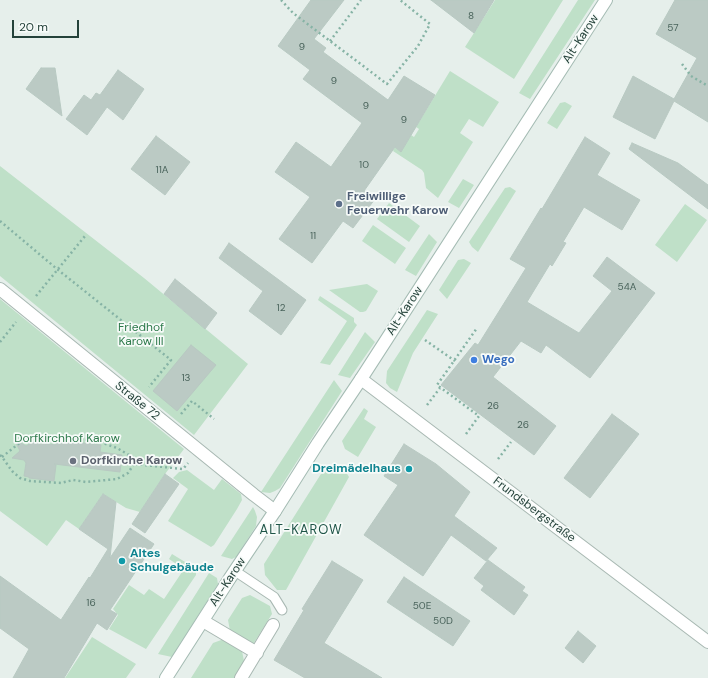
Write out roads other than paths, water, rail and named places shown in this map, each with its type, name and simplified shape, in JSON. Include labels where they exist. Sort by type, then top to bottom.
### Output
[{"type":"street","name":"Alt-Karow","points":[[166,678],[234,571],[361,379],[606,0]]},
{"type":"street","name":"Straße 72","points":[[0,289],[275,511]]},
{"type":"street","name":"Frundsbergstraße","points":[[361,379],[708,642]]},
{"type":"street","points":[[203,621],[256,653]]},
{"type":"street","points":[[241,678],[273,625]]},
{"type":"lane","points":[[234,571],[274,597],[282,610]]},
{"type":"place","name":"Freiwillige Feuerwehr Karow","points":[[339,204]]},
{"type":"place","name":"Wego","points":[[474,360]]},
{"type":"place","name":"Dorfkirche Karow","points":[[73,461]]},
{"type":"place","name":"Dreimädelhaus","points":[[409,469]]},
{"type":"place","name":"Altes Schulgebäude","points":[[122,561]]},
{"type":"district","name":"ALT-KAROW","points":[[301,531]]},
{"type":"park label","name":"Friedhof Karow III","points":[[141,335]]},
{"type":"park label","name":"Dorfkirchhof Karow","points":[[67,439]]}]
